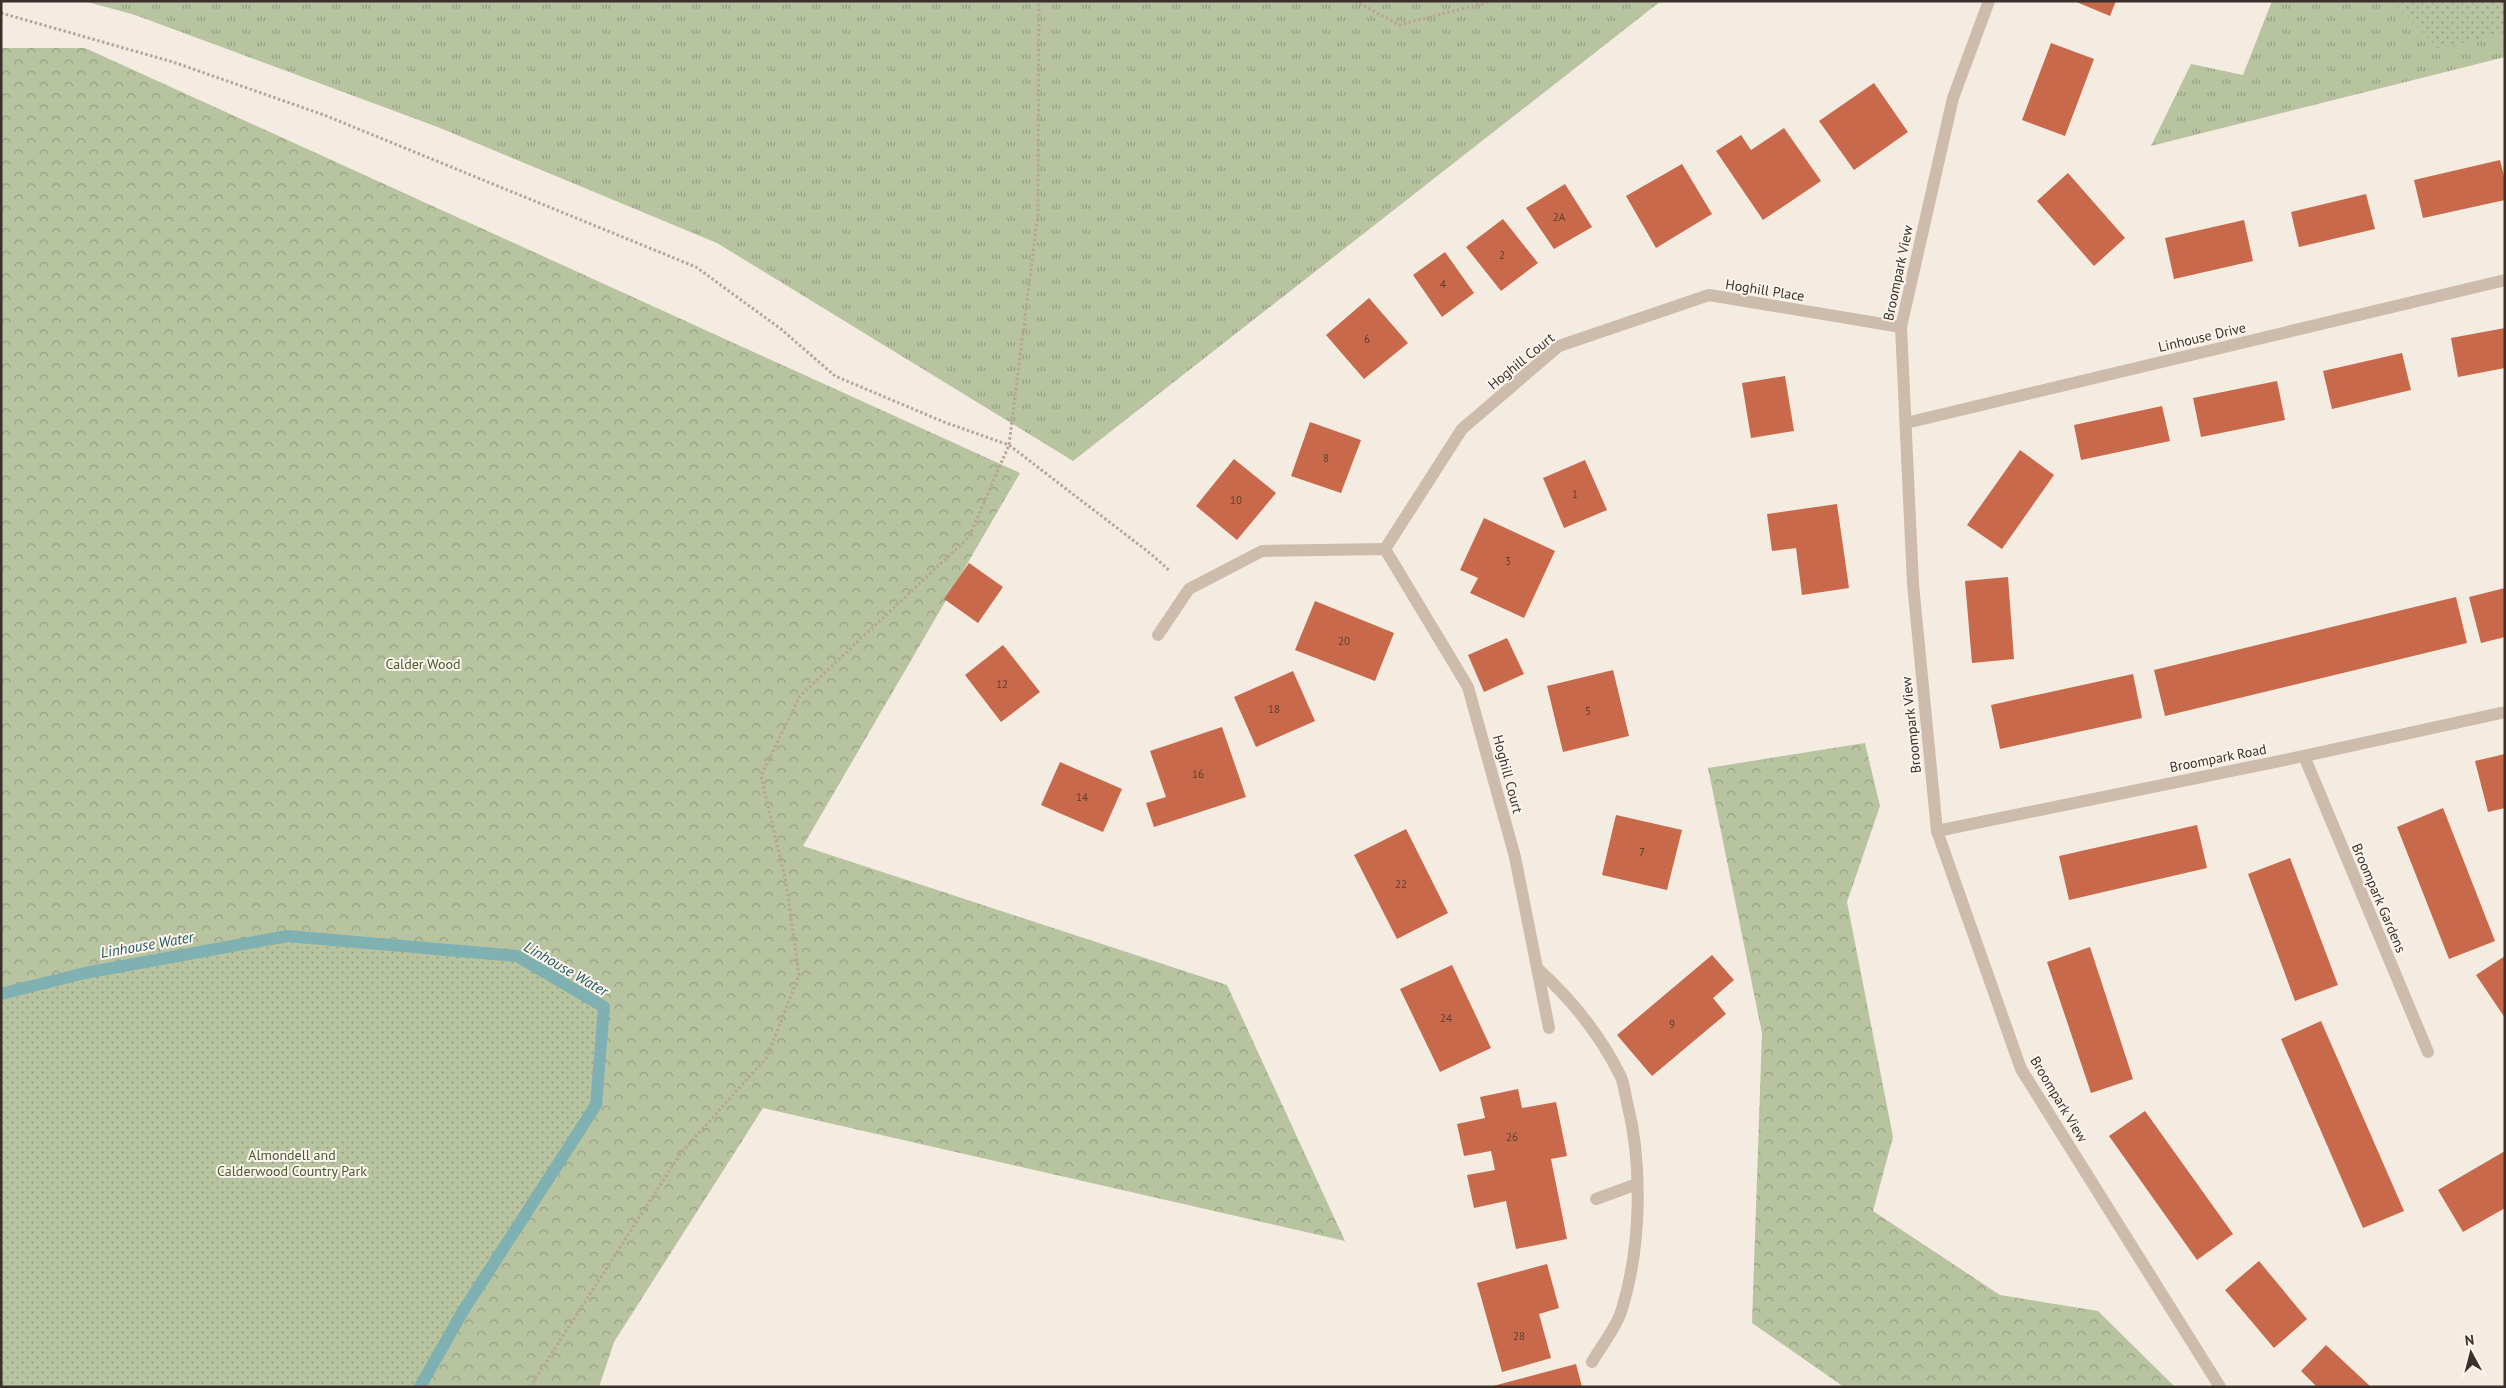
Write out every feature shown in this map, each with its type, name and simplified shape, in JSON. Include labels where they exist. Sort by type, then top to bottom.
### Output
[{"type":"street","name":"Broompark View","points":[[1989,1],[1953,98],[1901,327],[1913,584],[1937,831],[2021,1069],[2220,1387]]},
{"type":"street","name":"Linhouse Drive","points":[[1906,423],[2505,280]]},
{"type":"street","name":"Hoghill Place","points":[[1628,323],[1709,296],[1901,327]]},
{"type":"street","name":"Hoghill Court","points":[[1549,1028],[1515,857],[1468,688],[1385,549],[1462,429],[1560,346],[1628,323]]},
{"type":"street","points":[[1158,635],[1189,589],[1262,551],[1385,549]]},
{"type":"street","name":"Broompark Road","points":[[1937,831],[2304,756],[2505,712]]},
{"type":"street","name":"Broompark Gardens","points":[[2304,756],[2428,1052]]},
{"type":"street","points":[[1538,969],[1567,995],[1592,1030],[1621,1078],[1631,1119],[1637,1184],[1636,1240],[1622,1311],[1592,1362]]},
{"type":"street","points":[[1596,1199],[1637,1184]]},
{"type":"path","points":[[530,1387],[681,1153],[767,1057],[799,975],[786,882],[761,776],[800,696],[969,537],[1009,445],[1038,213],[1039,1]]},
{"type":"path","points":[[1356,1],[1399,25],[1492,1]]},
{"type":"path","points":[[1,13],[173,62],[324,115],[696,267],[780,330],[835,376],[944,422],[1009,445],[1151,554],[1189,589]]},
{"type":"green space","points":[[84,1],[1661,1],[1073,461],[717,243],[435,126],[135,15]]},
{"type":"green space","points":[[2272,1],[2505,1],[2505,57],[2151,146],[2191,64],[2243,75]]},
{"type":"green space","points":[[2392,1],[2505,1],[2505,32],[2439,49]]},
{"type":"green space","name":"Calder Wood","points":[[1,48],[85,48],[1020,473],[803,846],[1227,985],[1345,1241],[763,1108],[614,1342],[599,1387],[1,1387]]},
{"type":"green space","points":[[1865,743],[1880,806],[1847,902],[1893,1137],[1873,1211],[2000,1295],[2098,1311],[2175,1387],[1844,1387],[1752,1323],[1762,1033],[1708,768]]},
{"type":"green space","name":"Almondell and Calderwood Country Park","points":[[287,936],[517,956],[604,1007],[596,1105],[463,1311],[420,1387],[1,1387],[1,994],[85,973]]},
{"type":"building","points":[[2074,1],[2116,1],[2110,16]]},
{"type":"building","points":[[2051,43],[2094,59],[2065,136],[2022,120]]},
{"type":"building","points":[[1874,83],[1908,132],[1854,170],[1819,121]]},
{"type":"building","points":[[1784,128],[1821,181],[1763,220],[1716,151],[1741,135],[1751,150]]},
{"type":"building","points":[[2500,160],[2505,180],[2505,200],[2423,218],[2414,180]]},
{"type":"building","points":[[1682,164],[1712,214],[1656,248],[1626,196]]},
{"type":"building","points":[[2068,173],[2125,238],[2094,266],[2037,201]]},
{"type":"building","points":[[1565,184],[1592,227],[1554,249],[1526,208]]},
{"type":"building","points":[[2366,194],[2375,229],[2299,247],[2291,212]]},
{"type":"building","points":[[1503,219],[1538,263],[1501,291],[1466,247]]},
{"type":"building","points":[[2244,220],[2253,261],[2174,279],[2165,238]]},
{"type":"building","points":[[1445,252],[1474,293],[1442,317],[1413,275]]},
{"type":"building","points":[[1369,298],[1408,343],[1364,379],[1326,335]]},
{"type":"building","points":[[2505,328],[2505,368],[2458,377],[2451,338]]},
{"type":"building","points":[[2402,353],[2411,390],[2332,409],[2323,371]]},
{"type":"building","points":[[1785,376],[1794,431],[1751,438],[1742,383]]},
{"type":"building","points":[[2277,381],[2285,420],[2201,437],[2193,398]]},
{"type":"building","points":[[2162,406],[2170,441],[2081,460],[2074,425]]},
{"type":"building","points":[[1310,422],[1361,440],[1341,493],[1291,476]]},
{"type":"building","points":[[2020,450],[2054,475],[2002,549],[1967,525]]},
{"type":"building","points":[[1234,459],[1276,493],[1237,540],[1196,506]]},
{"type":"building","points":[[1585,460],[1607,510],[1564,528],[1543,478]]},
{"type":"building","points":[[1837,504],[1849,588],[1802,595],[1796,548],[1772,551],[1767,514]]},
{"type":"building","points":[[1484,518],[1555,551],[1524,618],[1470,593],[1478,578],[1460,570]]},
{"type":"building","points":[[969,563],[1003,587],[978,623],[944,599]]},
{"type":"building","points":[[2008,577],[2014,659],[1972,663],[1965,581]]},
{"type":"building","points":[[2505,588],[2505,637],[2481,643],[2469,597]]},
{"type":"building","points":[[2456,597],[2467,643],[2165,716],[2154,670]]},
{"type":"building","points":[[1315,601],[1394,633],[1375,681],[1295,650]]},
{"type":"building","points":[[1507,638],[1524,674],[1484,692],[1468,655]]},
{"type":"building","points":[[1003,645],[1040,692],[1001,722],[965,675]]},
{"type":"building","points":[[1613,670],[1629,736],[1563,752],[1547,686]]},
{"type":"building","points":[[1293,671],[1315,721],[1256,747],[1234,697]]},
{"type":"building","points":[[2133,674],[2142,718],[2000,749],[1991,705]]},
{"type":"building","points":[[1222,727],[1246,797],[1154,827],[1146,803],[1166,797],[1150,751]]},
{"type":"building","points":[[2505,754],[2505,808],[2488,812],[2475,761]]},
{"type":"building","points":[[1060,762],[1122,789],[1103,832],[1041,805]]},
{"type":"building","points":[[2443,808],[2495,941],[2449,959],[2397,827]]},
{"type":"building","points":[[1616,815],[1682,830],[1667,890],[1602,875]]},
{"type":"building","points":[[2197,825],[2207,868],[2069,900],[2059,856]]},
{"type":"building","points":[[1406,829],[1448,913],[1397,939],[1354,855]]},
{"type":"building","points":[[2290,858],[2338,985],[2295,1001],[2248,874]]},
{"type":"building","points":[[2090,947],[2133,1079],[2091,1093],[2047,962]]},
{"type":"building","points":[[1712,955],[1734,980],[1713,998],[1726,1014],[1652,1076],[1617,1035]]},
{"type":"building","points":[[2505,956],[2505,1018],[2476,975]]},
{"type":"building","points":[[1452,965],[1491,1048],[1440,1072],[1400,989]]},
{"type":"building","points":[[2321,1021],[2404,1211],[2363,1228],[2281,1039]]},
{"type":"building","points":[[1518,1089],[1522,1108],[1556,1102],[1567,1156],[1551,1159],[1567,1239],[1516,1249],[1506,1201],[1474,1208],[1467,1175],[1495,1170],[1491,1151],[1464,1156],[1457,1124],[1485,1118],[1480,1097]]},
{"type":"building","points":[[2145,1111],[2233,1234],[2197,1260],[2109,1136]]},
{"type":"building","points":[[2505,1151],[2505,1208],[2463,1232],[2438,1190]]},
{"type":"building","points":[[2259,1261],[2307,1319],[2274,1348],[2225,1290]]},
{"type":"building","points":[[1547,1264],[1559,1308],[1539,1314],[1551,1358],[1502,1372],[1477,1283]]},
{"type":"building","points":[[2326,1345],[2371,1387],[2317,1387],[2301,1371]]},
{"type":"building","points":[[1576,1364],[1582,1387],[1493,1387],[1493,1386]]},
{"type":"waterway","name":"Linhouse Water","points":[[1,994],[85,973],[287,936],[517,956],[604,1007],[596,1105],[463,1311],[420,1387]]}]
